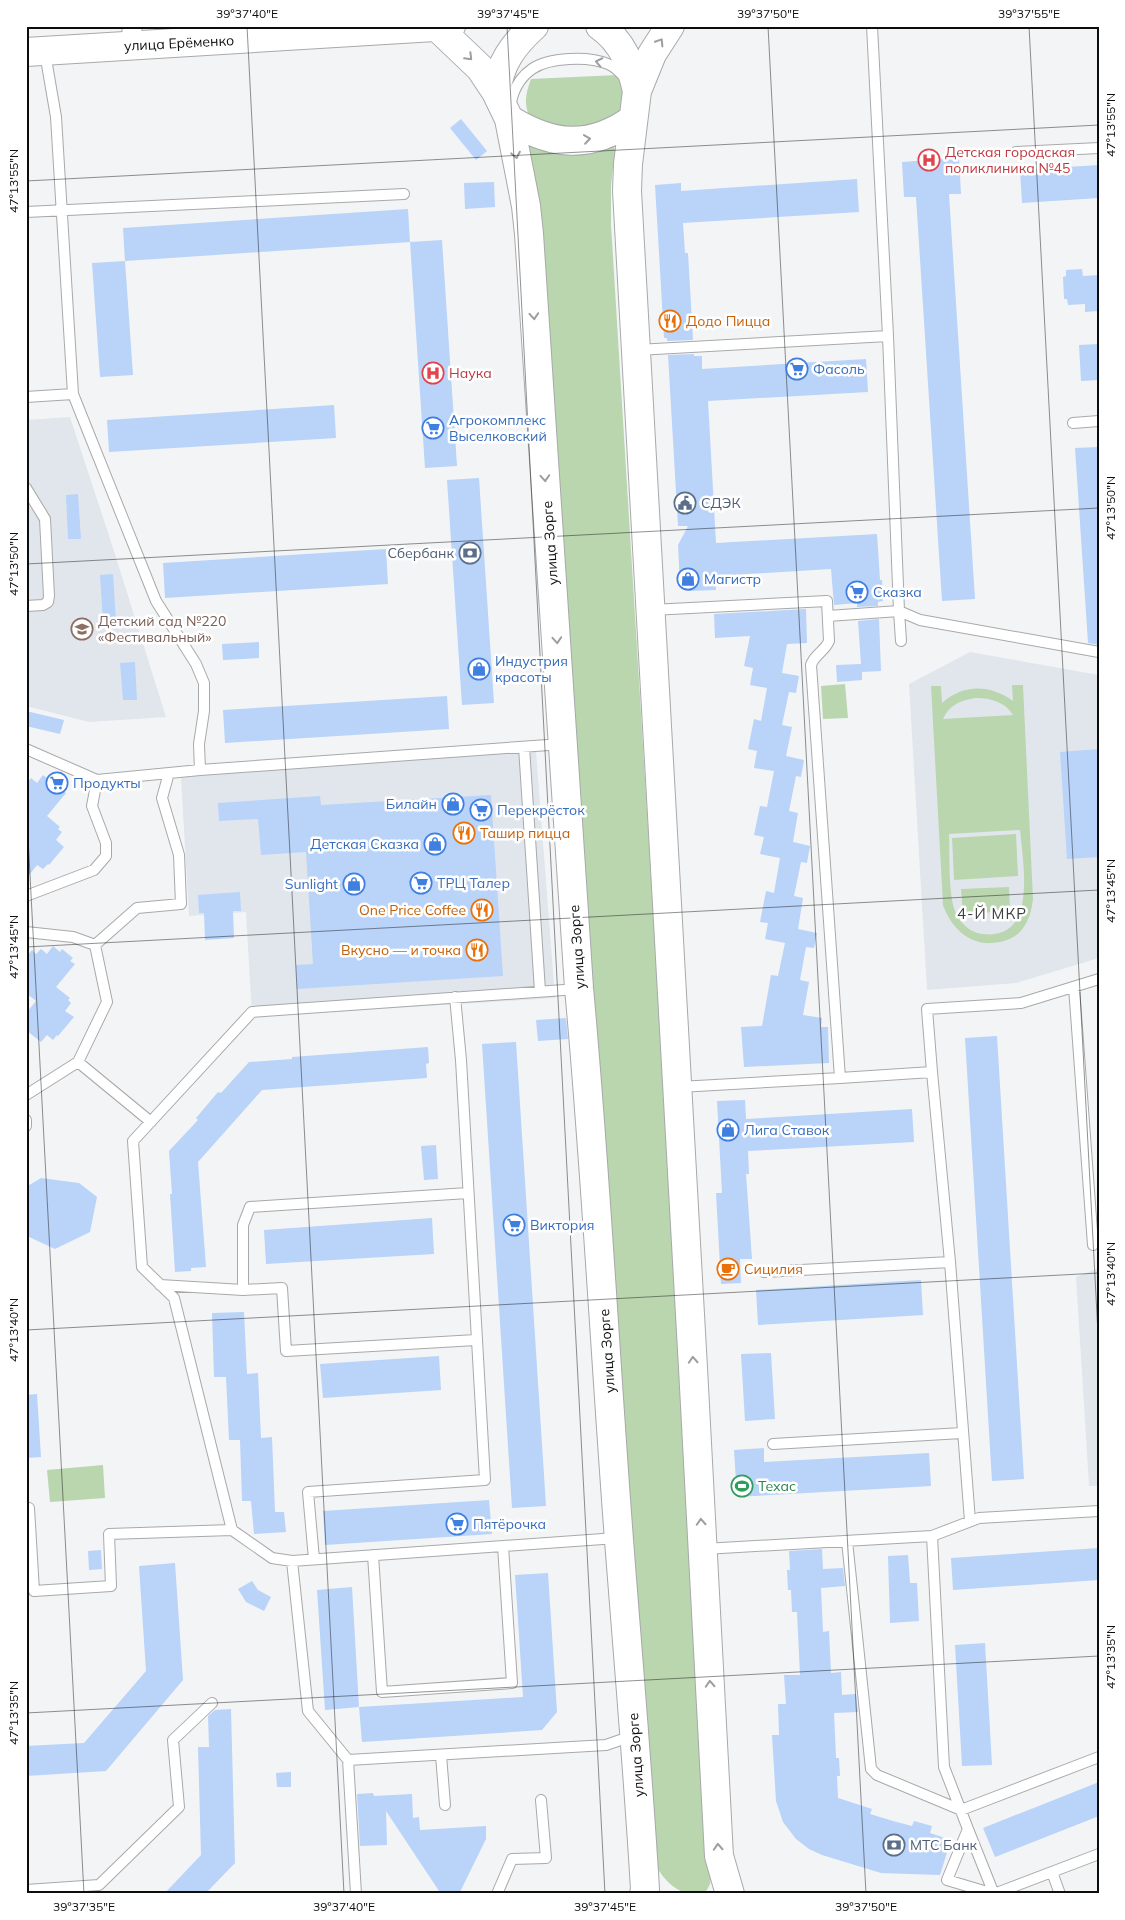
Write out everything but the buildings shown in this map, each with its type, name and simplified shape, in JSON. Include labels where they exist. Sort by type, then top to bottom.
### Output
[{"type":"main road","points":[[496,92],[498,78],[509,53],[534,26]]},
{"type":"main road","points":[[600,26],[618,43],[626,54],[637,91]]},
{"type":"main road","points":[[670,26],[652,54],[637,91],[627,186],[719,1856],[730,1894]]},
{"type":"main road","name":"улица Зорге","points":[[444,27],[480,68],[496,92],[509,119],[530,234],[533,310],[564,744],[579,988],[590,1102],[619,1538],[635,1735],[644,1894]]},
{"type":"main road","name":"улица Ерёменко","points":[[35,52],[132,36],[444,27]]},
{"type":"main road","points":[[509,119],[535,134],[566,141],[602,136],[617,130],[633,119]]},
{"type":"lane","points":[[872,26],[901,641]]},
{"type":"lane","points":[[35,52],[56,117],[73,394],[156,602],[196,664],[204,683],[204,712],[199,744],[200,770]]},
{"type":"lane","points":[[509,119],[511,99],[522,78],[533,68],[556,60],[598,61],[610,65],[622,74],[637,91]]},
{"type":"lane","points":[[1016,152],[1099,148]]},
{"type":"lane","points":[[26,212],[404,194]]},
{"type":"lane","points":[[636,350],[888,336]]},
{"type":"lane","points":[[26,397],[73,394]]},
{"type":"lane","points":[[1073,423],[1099,421]]},
{"type":"lane","points":[[26,488],[45,519],[49,596],[48,602],[43,605],[26,606]]},
{"type":"lane","points":[[650,610],[827,601],[828,645],[812,661],[811,665],[840,1078]]},
{"type":"lane","points":[[828,616],[899,611],[920,620],[1099,652]]},
{"type":"lane","points":[[26,749],[97,780],[200,770],[564,744]]},
{"type":"lane","points":[[524,747],[540,991]]},
{"type":"lane","points":[[95,946],[137,908],[181,904],[179,855],[162,798],[169,773]]},
{"type":"lane","points":[[26,896],[94,870],[106,856],[106,843],[92,806],[97,780]]},
{"type":"lane","points":[[26,932],[73,937],[95,946]]},
{"type":"lane","points":[[26,1095],[78,1062],[106,1002],[95,946]]},
{"type":"lane","points":[[970,1521],[950,1262],[927,1009],[1021,1002],[1099,979]]},
{"type":"lane","points":[[1074,987],[1093,1245]]},
{"type":"lane","points":[[232,1530],[174,1298],[142,1267],[133,1141],[252,1012],[579,988]]},
{"type":"lane","points":[[314,1559],[308,1492],[485,1480],[461,1060],[455,997]]},
{"type":"lane","points":[[78,1062],[151,1122]]},
{"type":"lane","points":[[677,1087],[932,1072]]},
{"type":"lane","points":[[26,1120],[26,1126]]},
{"type":"lane","points":[[243,1290],[243,1225],[250,1207],[468,1193]]},
{"type":"lane","points":[[764,1272],[950,1262]]},
{"type":"lane","points":[[160,1285],[243,1290],[282,1288],[286,1351],[476,1340]]},
{"type":"lane","points":[[773,1444],[962,1432]]},
{"type":"lane","points":[[26,1508],[29,1508],[34,1591],[111,1586],[108,1534],[232,1530],[272,1558],[292,1561],[619,1538]]},
{"type":"lane","points":[[702,1549],[932,1536],[979,1518],[1099,1511]]},
{"type":"lane","points":[[932,1536],[944,1767],[994,1894]]},
{"type":"lane","points":[[847,1541],[871,1768],[877,1775],[961,1810],[1099,1757]]},
{"type":"lane","points":[[373,1555],[382,1692],[512,1683],[503,1546]]},
{"type":"lane","points":[[292,1561],[308,1711],[348,1760],[356,1894]]},
{"type":"lane","points":[[26,1890],[99,1885],[179,1807],[173,1740],[212,1703]]},
{"type":"lane","points":[[348,1760],[606,1745],[635,1735]]},
{"type":"lane","points":[[442,1755],[445,1805]]},
{"type":"lane","points":[[497,1894],[512,1859],[546,1858],[541,1800]]},
{"type":"lane","points":[[968,1829],[947,1880],[994,1894],[1099,1854]]},
{"type":"lane","points":[[1052,1872],[1060,1894]]},
{"type":"shaded area","name":"Детский сад №220 «Фестивальный»","points":[[70,417],[166,717],[89,722],[26,706],[26,420]]},
{"type":"shaded area","points":[[970,652],[1099,675],[1099,958],[1016,983],[927,990],[909,684]]},
{"type":"shaded area","points":[[536,751],[555,998],[252,1017],[246,912],[189,916],[181,777]]},
{"type":"shaded area","points":[[1099,1268],[1099,1486],[1089,1486],[1076,1277]]},
{"type":"green space","points":[[617,75],[624,94],[621,115],[585,134],[530,118],[526,108],[526,98],[531,79]]},
{"type":"green space","points":[[532,142],[613,145],[615,150],[611,186],[611,224],[712,1872],[707,1890],[691,1894],[676,1889],[670,1884],[655,1864],[527,145]]},
{"type":"green space","points":[[845,684],[848,718],[823,719],[821,686]]},
{"type":"green space","points":[[1012,685],[1023,685],[1033,902],[1028,919],[1018,934],[1000,942],[981,942],[972,940],[964,935],[952,922],[943,905],[931,686],[941,686],[942,703],[959,692],[977,689],[995,691],[1013,701]],"holes":[[[976,698],[1002,704],[1013,715],[943,719],[956,704]],[[1020,830],[1024,879],[1020,913],[1012,925],[1001,933],[983,934],[974,932],[959,919],[955,911],[950,884],[949,834]]]},
{"type":"green space","points":[[1016,834],[1018,876],[954,880],[952,838]]},
{"type":"green space","points":[[1009,887],[1010,911],[963,914],[961,889]]},
{"type":"green space","points":[[103,1465],[105,1498],[50,1502],[47,1470]]},
{"type":"place","name":"Детская городская поликлиника №45","points":[[929,160]]},
{"type":"place","name":"Додо Пицца","points":[[670,321]]},
{"type":"place","name":"Фасоль","points":[[797,369]]},
{"type":"place","name":"Наука","points":[[433,373]]},
{"type":"place","name":"Агрокомплекс Выселковский","points":[[433,428]]},
{"type":"place","name":"СДЭК","points":[[685,503]]},
{"type":"place","name":"Сбербанк","points":[[470,553]]},
{"type":"place","name":"Магистр","points":[[688,579]]},
{"type":"place","name":"Сказка","points":[[857,592]]},
{"type":"place","name":"Детский сад №220 «Фестивальный»","points":[[82,629]]},
{"type":"place","name":"Индустрия красоты","points":[[479,669]]},
{"type":"place","name":"Продукты","points":[[57,783]]},
{"type":"place","name":"Билайн","points":[[453,804]]},
{"type":"place","name":"Перекрёсток","points":[[481,810]]},
{"type":"place","name":"Ташир пицца","points":[[464,833]]},
{"type":"place","name":"Детская Сказка","points":[[435,844]]},
{"type":"place","name":"ТРЦ Талер","points":[[421,883]]},
{"type":"place","name":"Sunlight","points":[[354,884]]},
{"type":"place","name":"One Price Coffee","points":[[482,910]]},
{"type":"place","name":"Вкусно — и точка","points":[[477,950]]},
{"type":"place","name":"Лига Ставок","points":[[728,1130]]},
{"type":"place","name":"Виктория","points":[[514,1225]]},
{"type":"place","name":"Сицилия","points":[[728,1269]]},
{"type":"place","name":"Техас","points":[[742,1486]]},
{"type":"place","name":"Пятёрочка","points":[[457,1524]]},
{"type":"place","name":"МТС Банк","points":[[894,1845]]},
{"type":"district","name":"4-Й МКР","points":[[992,914]]}]
